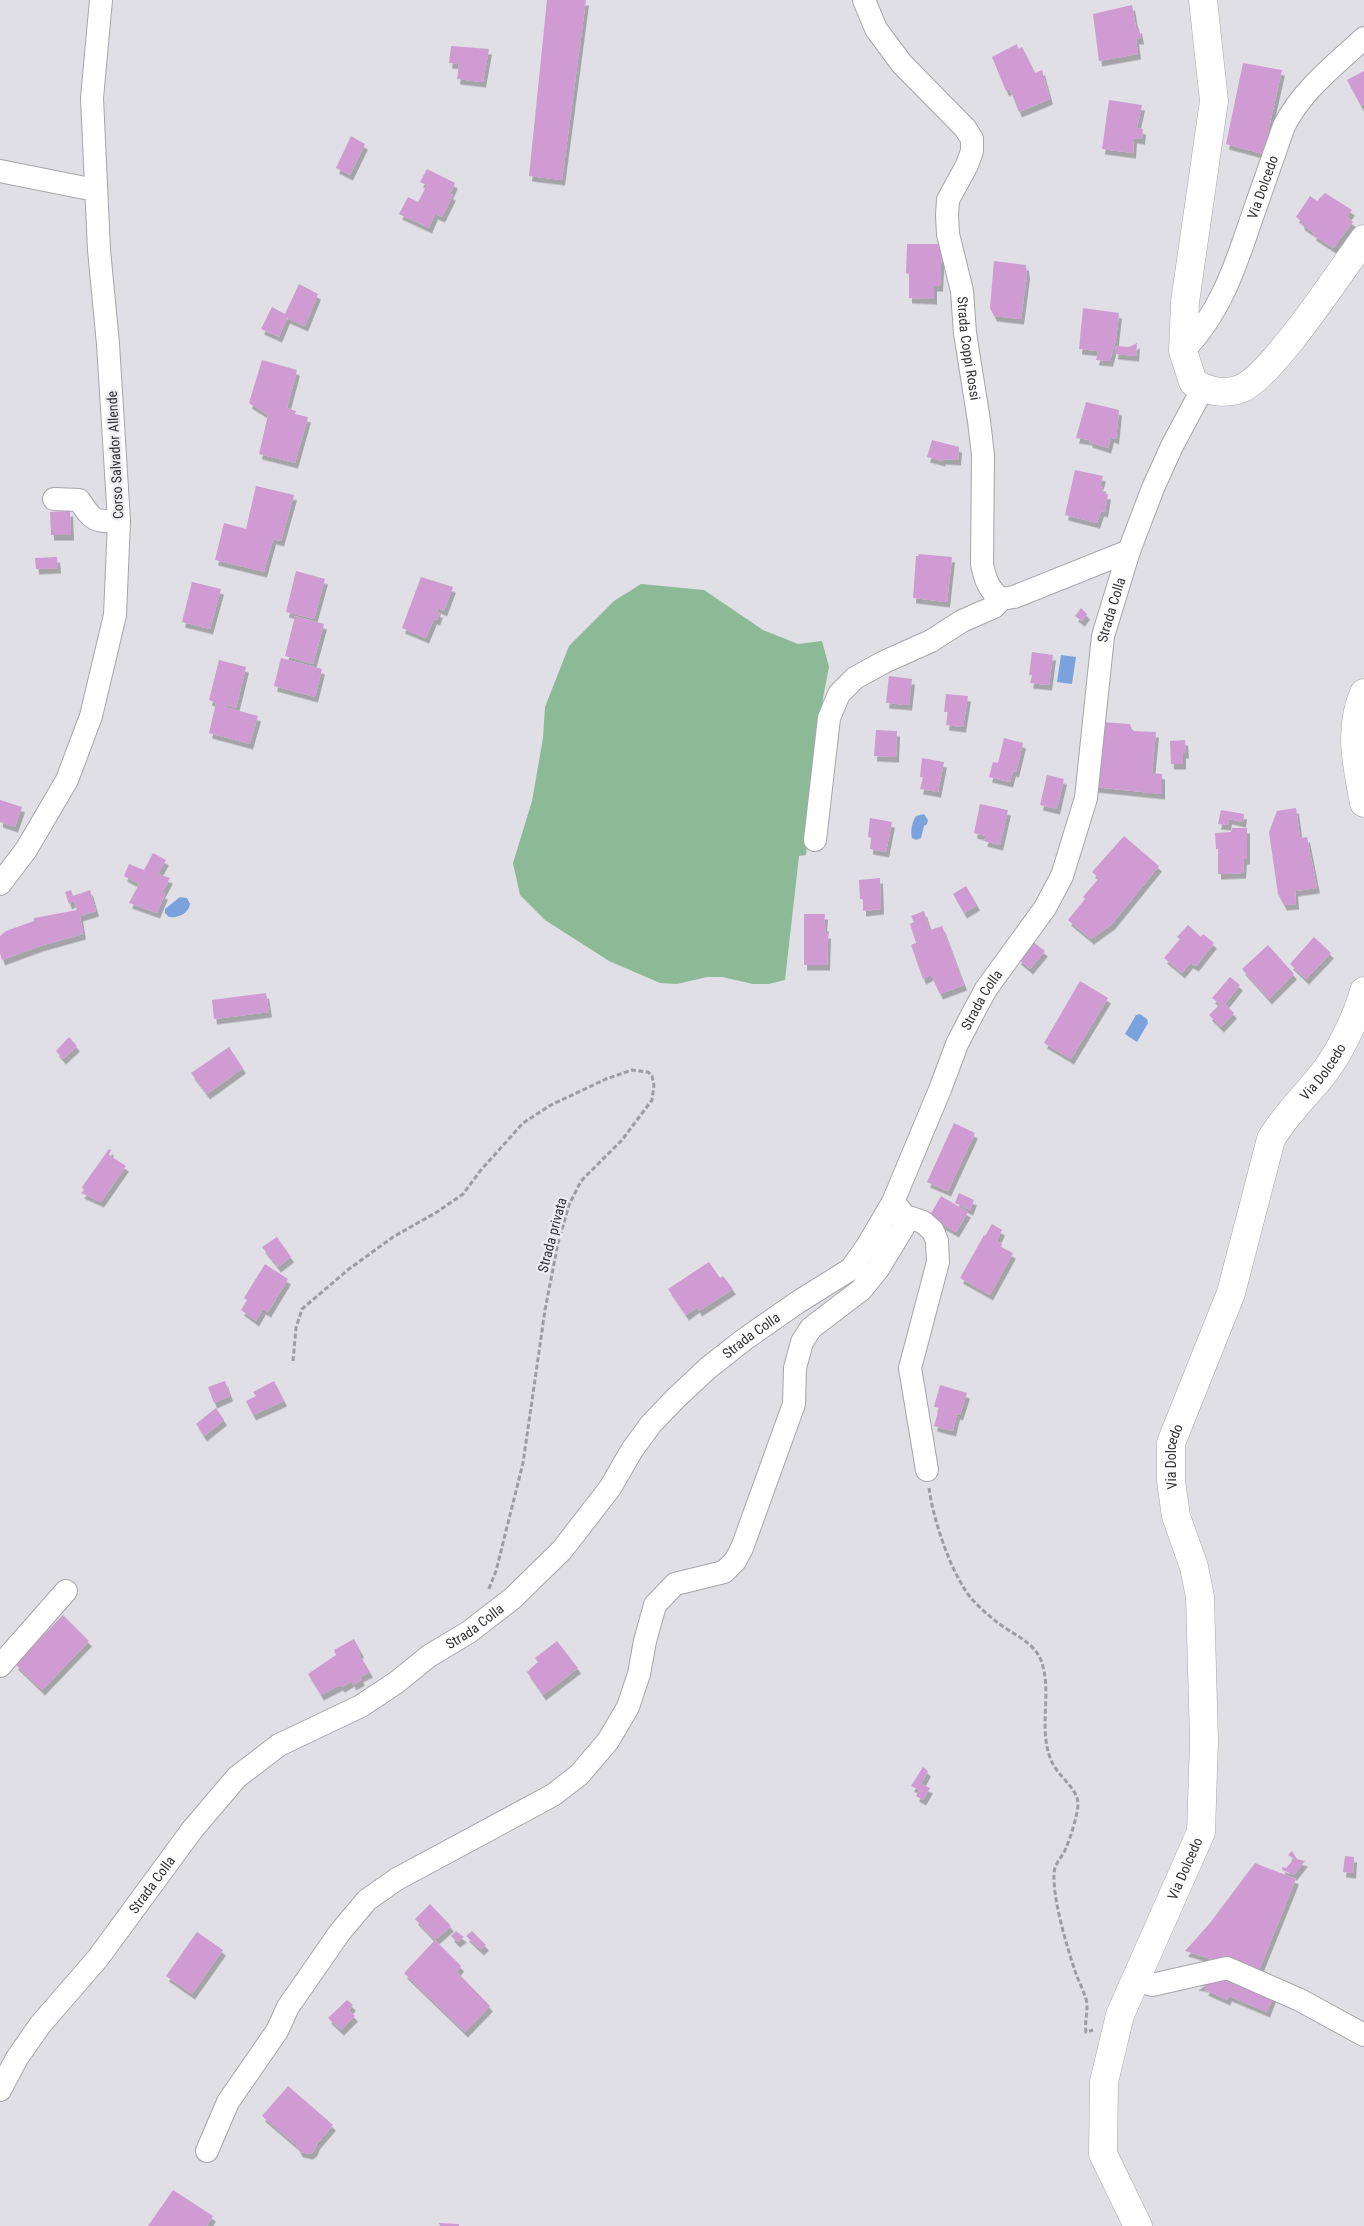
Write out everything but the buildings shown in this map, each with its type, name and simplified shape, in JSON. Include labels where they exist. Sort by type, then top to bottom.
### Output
[{"type":"main road","points":[[1203,0],[1214,101],[1185,302],[1182,351],[1193,382],[1203,388],[1220,392],[1240,389],[1255,380],[1278,356],[1364,239]]},
{"type":"main road","points":[[1364,693],[1355,731],[1355,760],[1364,802]]},
{"type":"main road","name":"Via Dolcedo","points":[[1138,2226],[1104,2154],[1104,2082],[1120,2015],[1201,1832],[1204,1741],[1200,1597],[1194,1567],[1176,1516],[1171,1481],[1171,1443],[1231,1293],[1272,1139],[1283,1119],[1327,1069],[1345,1036],[1364,991]]},
{"type":"street","name":"Corso Salvador Allende","points":[[0,884],[26,850],[67,780],[90,716],[115,616],[119,521],[95,190],[92,98],[101,0]]},
{"type":"street","name":"Strada Coppi Rossi","points":[[864,0],[876,29],[902,64],[965,128],[972,139],[972,151],[967,165],[948,200],[948,234],[962,291],[964,333],[983,455],[982,564],[985,579],[991,592],[1001,599]]},
{"type":"street","name":"Via Dolcedo","points":[[1182,351],[1192,342],[1220,300],[1232,276],[1284,126],[1292,110],[1311,87],[1364,38]]},
{"type":"street","points":[[0,171],[95,190]]},
{"type":"street","name":"Strada Colla","points":[[0,2090],[17,2058],[40,2025],[98,1958],[215,1800],[237,1777],[279,1745],[368,1701],[429,1656],[469,1632],[513,1598],[562,1550],[610,1488],[650,1424],[708,1368],[745,1339],[851,1269],[899,1209],[957,1044],[986,989],[1045,908],[1062,876],[1086,798],[1100,651],[1129,551],[1172,446],[1203,388]]},
{"type":"street","points":[[54,500],[79,500],[90,518],[101,522],[119,521]]},
{"type":"street","points":[[815,840],[829,718],[839,694],[855,678],[884,662],[932,641],[962,621],[994,607],[1001,599],[1014,598],[1129,551]]},
{"type":"street","points":[[899,1209],[923,1222],[933,1231],[938,1241],[938,1262],[910,1368],[927,1470]]},
{"type":"street","points":[[207,2151],[228,2102],[277,2031],[288,2006],[340,1932],[367,1900],[397,1879],[553,1795],[579,1775],[608,1741],[628,1707],[639,1674],[644,1641],[655,1605],[675,1584],[724,1572],[735,1561],[742,1548],[794,1404],[795,1368],[802,1342],[811,1328],[861,1290],[878,1269],[903,1228],[899,1209]]},
{"type":"street","points":[[0,1666],[66,1591]]},
{"type":"street","points":[[1136,1979],[1152,1985],[1228,1968],[1300,2000],[1364,2035]]},
{"type":"path","name":"Strada privata","points":[[293,1361],[296,1328],[302,1309],[349,1268],[393,1237],[437,1212],[463,1194],[480,1170],[523,1124],[551,1105],[606,1079],[632,1070],[648,1072],[652,1076],[654,1085],[652,1100],[622,1140],[581,1181],[569,1205],[558,1243],[545,1310],[523,1463],[496,1571],[485,1596]]},
{"type":"path","points":[[927,1470],[930,1493],[940,1531],[954,1571],[964,1590],[998,1623],[1031,1645],[1042,1661],[1046,1681],[1044,1727],[1050,1760],[1058,1775],[1071,1786],[1078,1804],[1066,1850],[1056,1862],[1054,1875],[1056,1900],[1075,1971],[1088,2009],[1085,2023],[1086,2032],[1094,2030],[1095,2022]]},
{"type":"green space","points":[[641,584],[704,590],[763,630],[798,644],[822,641],[829,667],[823,698],[806,855],[799,856],[785,980],[769,984],[753,984],[722,977],[707,977],[677,984],[660,983],[609,961],[545,920],[520,895],[513,863],[532,801],[543,738],[545,707],[569,646],[614,601]]},
{"type":"water","points":[[1061,655],[1076,657],[1072,684],[1057,682]]},
{"type":"water","points":[[924,814],[928,820],[927,824],[924,826],[921,838],[916,840],[912,838],[912,824],[916,816]]},
{"type":"water","points":[[180,897],[187,898],[190,904],[189,907],[182,915],[169,917],[165,913],[165,909]]},
{"type":"water","points":[[1140,1014],[1147,1019],[1148,1023],[1137,1042],[1125,1034],[1136,1015]]}]
